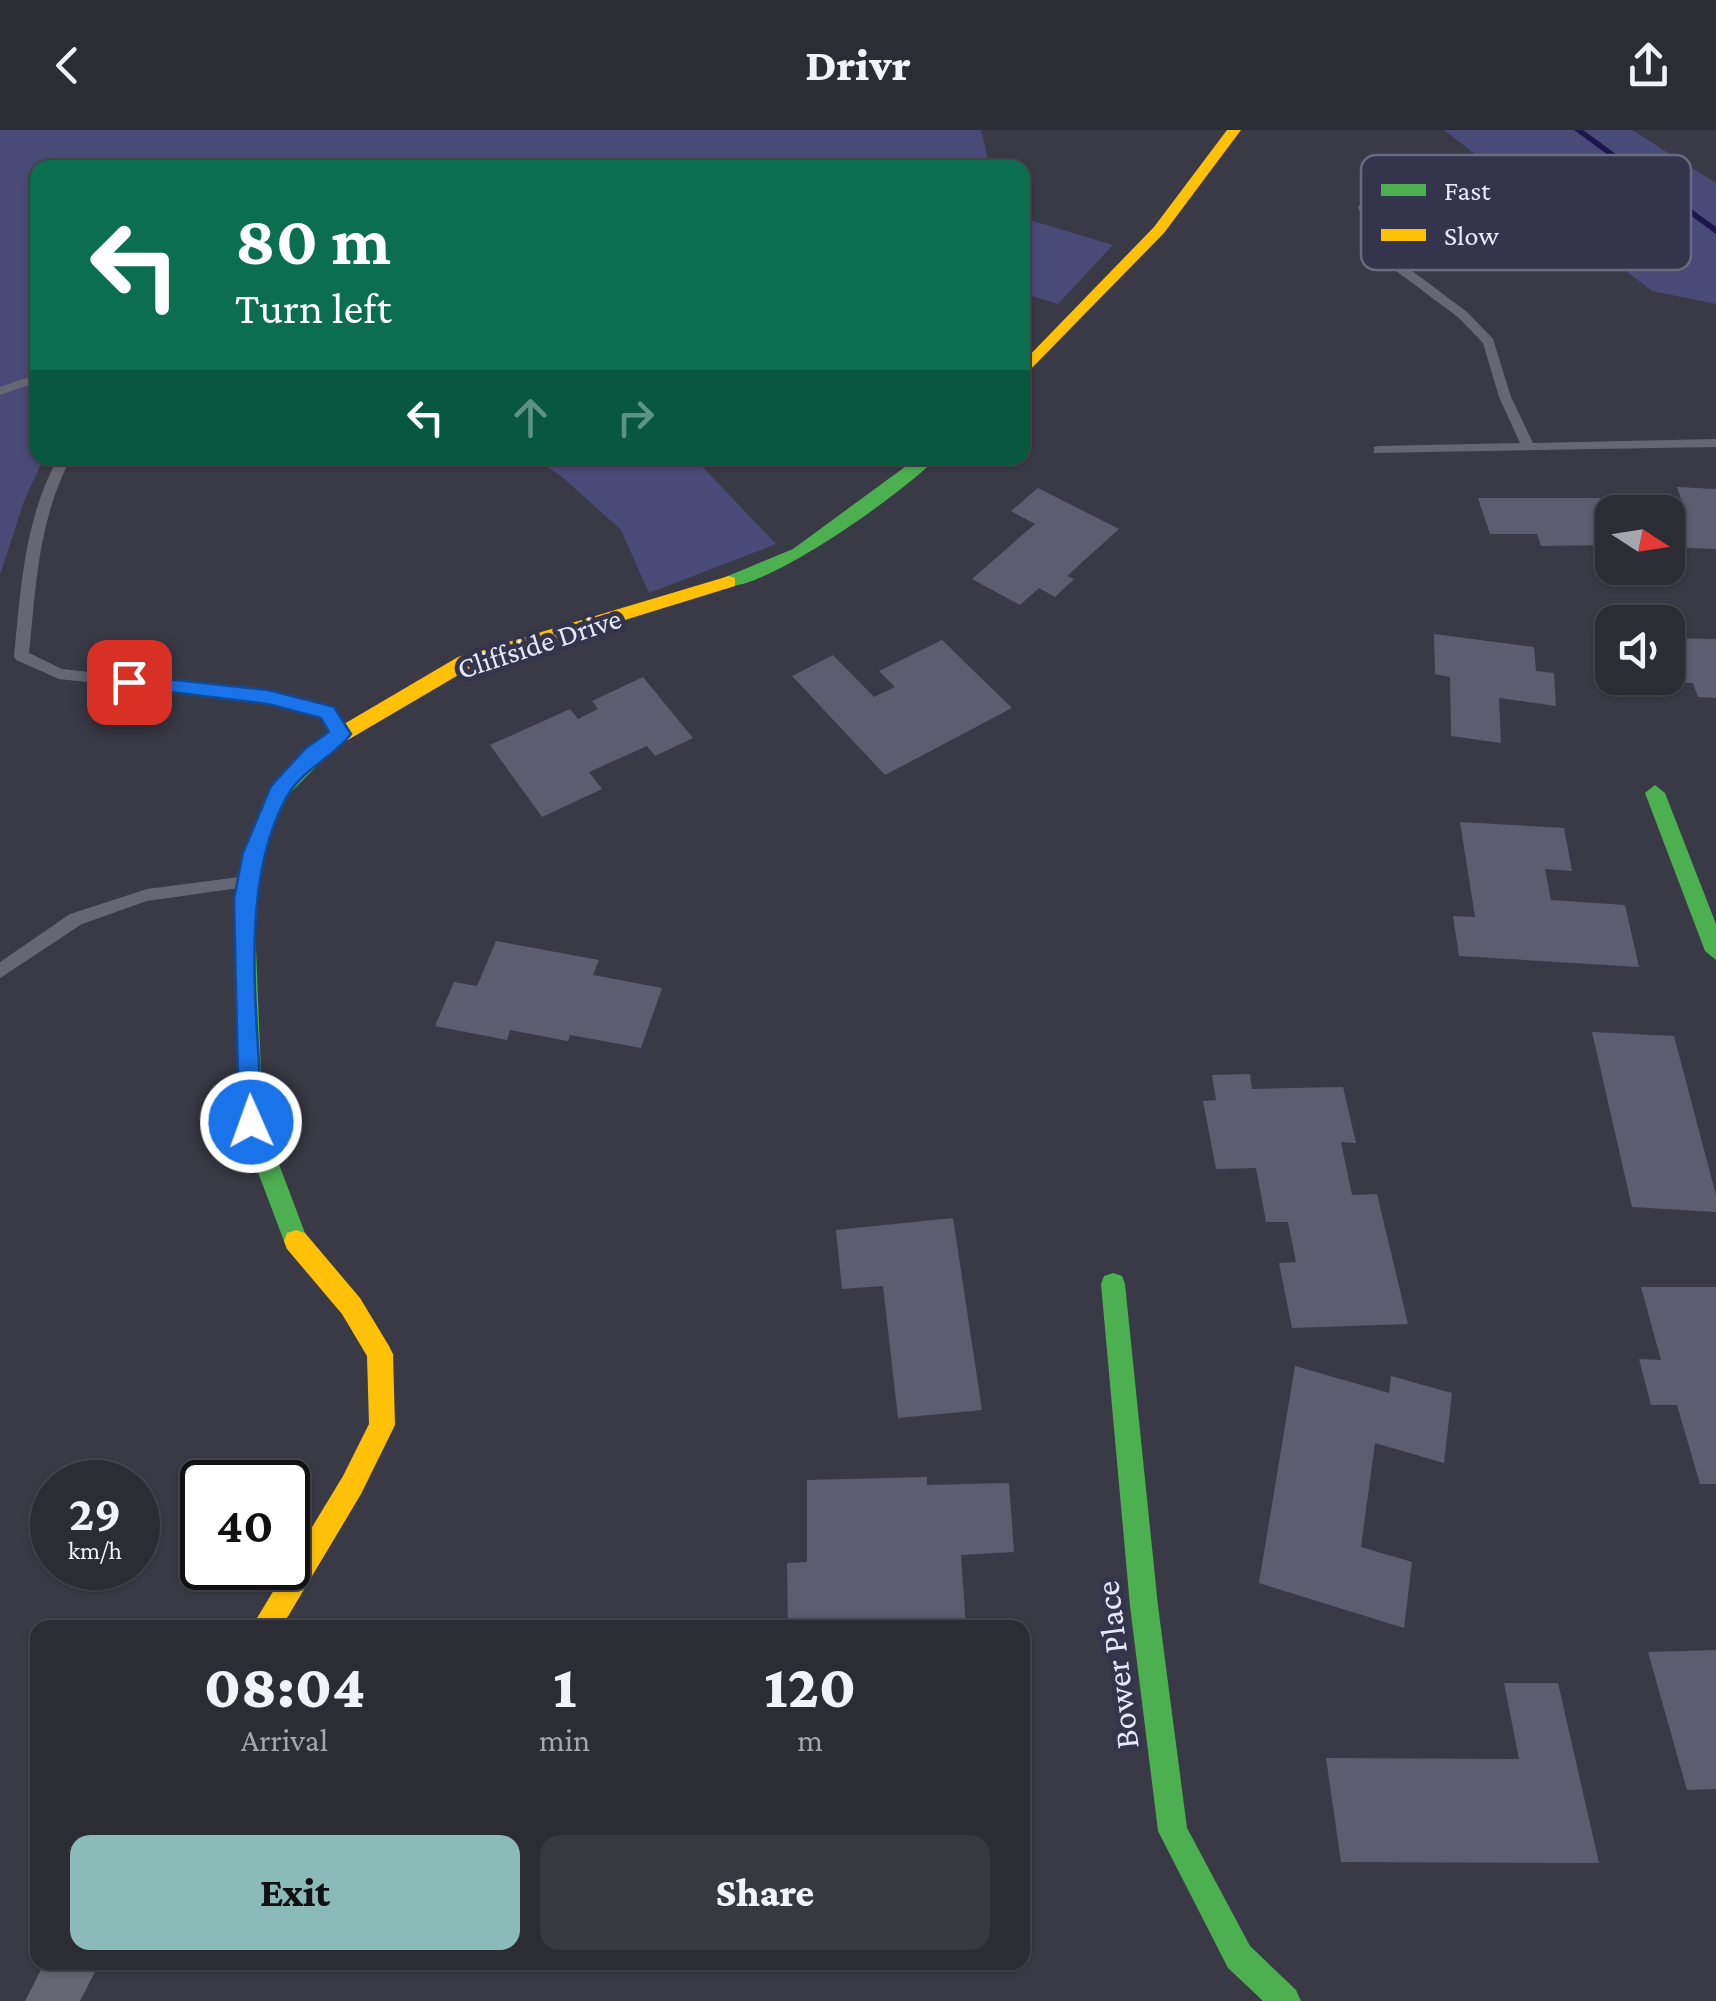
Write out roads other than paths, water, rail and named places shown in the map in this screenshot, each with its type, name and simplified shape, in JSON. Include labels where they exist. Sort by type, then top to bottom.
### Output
[{"type":"street","points":[[1030,365],[1159,230],[1234,130]]},
{"type":"street","name":"Cliffside Drive","points":[[270,1620],[352,1484],[382,1426],[380,1354],[352,1306],[291,1236],[251,1122],[244,899],[253,853],[278,792],[313,754],[341,734],[466,662],[709,590],[799,553],[918,465]]},
{"type":"street","points":[[1655,792],[1716,950]]},
{"type":"street","name":"Bower Place","points":[[1113,1284],[1144,1606],[1173,1832],[1238,1956],[1286,2001]]},
{"type":"street","points":[[51,2001],[70,1970]]},
{"type":"lane","points":[[1402,270],[1463,315],[1489,342],[1505,397],[1528,447]]},
{"type":"lane","points":[[0,392],[30,381]]},
{"type":"lane","points":[[1379,450],[1716,443]]},
{"type":"lane","points":[[59,465],[50,479],[37,521],[21,656],[59,674],[268,697],[327,712],[341,734]]},
{"type":"lane","points":[[0,971],[76,919],[147,895],[248,882]]},
{"type":"waterway","points":[[1578,130],[1612,155]]},
{"type":"waterway","points":[[1691,213],[1716,231]]}]
